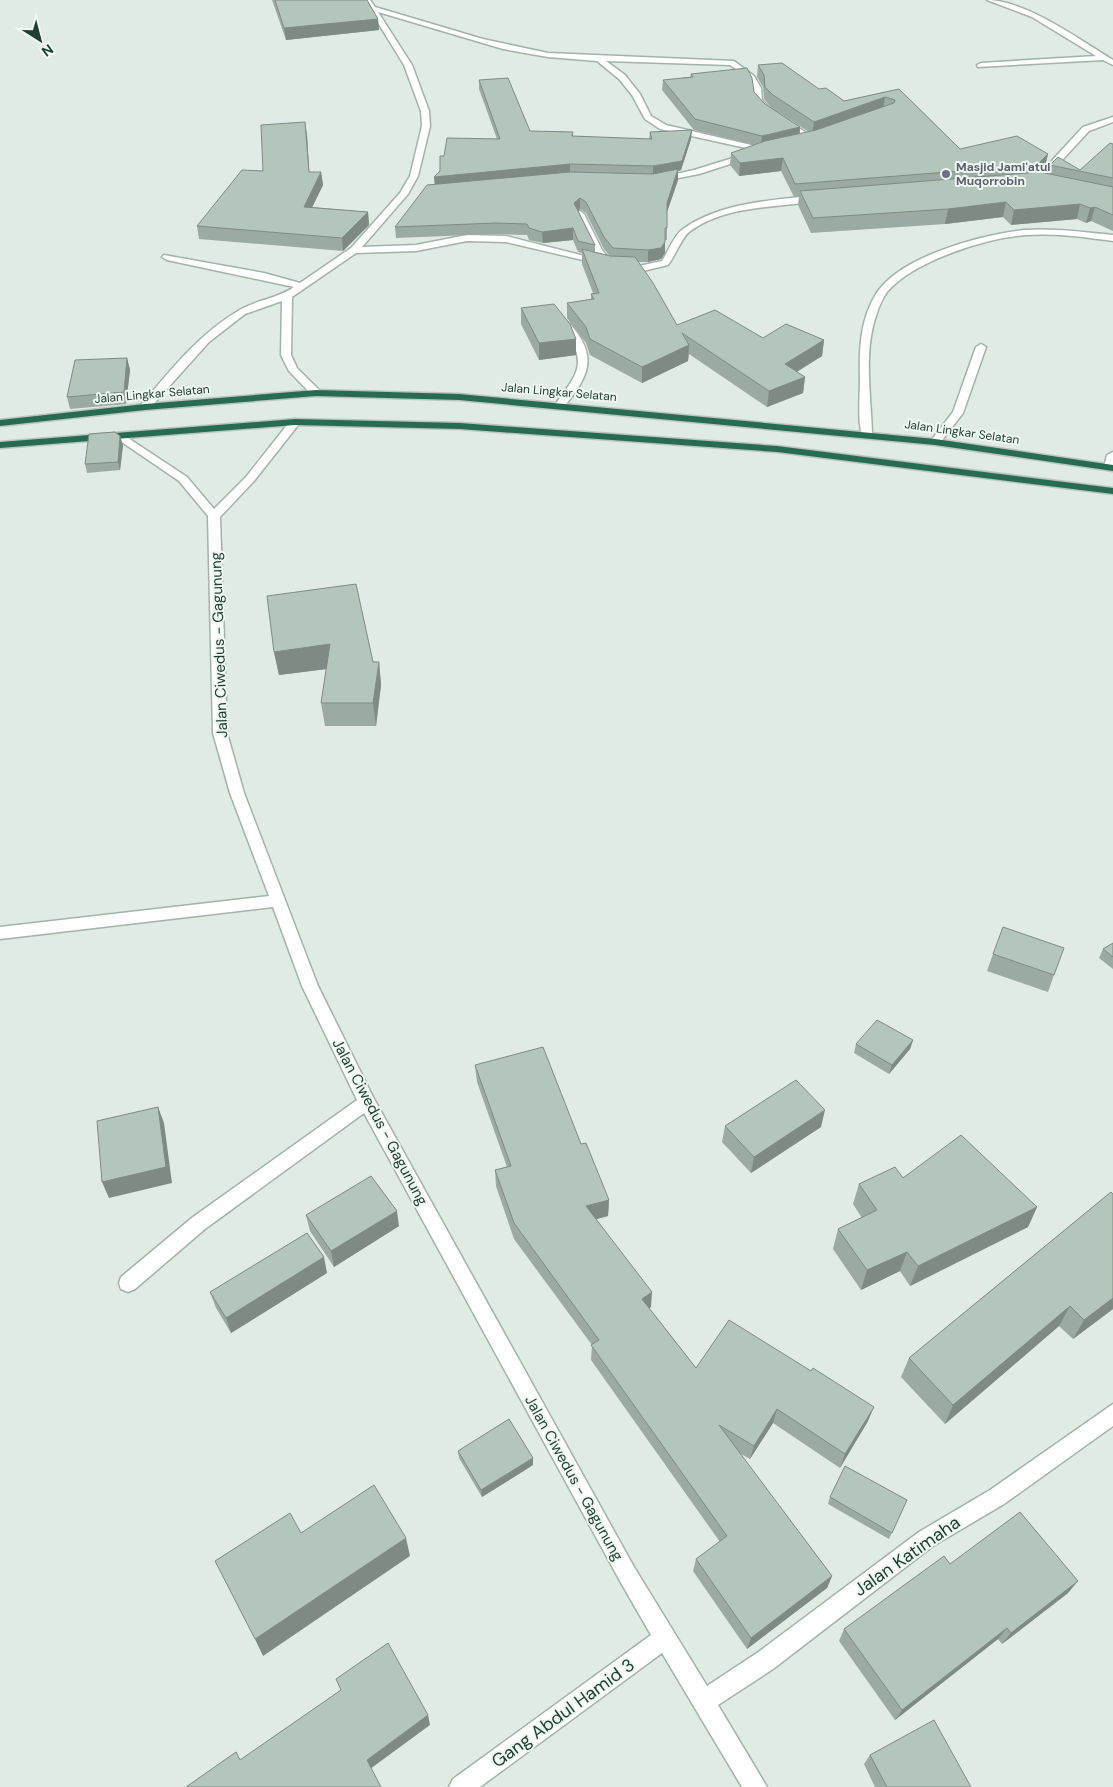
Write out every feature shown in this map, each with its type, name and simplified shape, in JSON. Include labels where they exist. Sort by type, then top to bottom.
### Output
[{"type":"highway","name":"Jalan Lingkar Selatan","points":[[0,423],[145,407],[316,393],[459,397],[867,434],[931,454],[1113,491]]},
{"type":"highway","name":"Jalan Lingkar Selatan","points":[[0,445],[295,422],[470,426],[777,449],[931,454],[1111,467]]},
{"type":"street","points":[[990,0],[1034,16],[1113,63]]},
{"type":"street","points":[[369,4],[480,41],[547,55],[601,60],[731,63],[742,68],[754,79],[758,90],[758,100],[768,111],[811,139]]},
{"type":"street","points":[[145,407],[205,340],[242,312],[287,296],[354,250],[404,194],[414,176],[424,141],[425,111],[408,65],[369,4]]},
{"type":"street","points":[[981,65],[1104,58]]},
{"type":"street","points":[[601,60],[622,77],[636,94],[648,117],[663,127],[765,150],[696,172],[667,178],[644,180]]},
{"type":"street","points":[[1046,184],[1032,183],[1086,129],[1113,119]]},
{"type":"street","points":[[802,141],[820,136]]},
{"type":"street","points":[[404,194],[414,193]]},
{"type":"street","points":[[354,250],[416,248],[467,238],[506,239],[568,253],[641,273],[665,263],[685,231],[710,218],[749,205],[829,197]]},
{"type":"street","points":[[580,214],[598,251],[610,266]]},
{"type":"street","points":[[867,434],[866,349],[871,315],[884,289],[910,269],[953,250],[1011,234],[1065,233],[1113,238]]},
{"type":"street","points":[[167,256],[264,276],[302,286]]},
{"type":"street","points":[[287,296],[286,355],[292,369],[316,393]]},
{"type":"street","points":[[559,406],[582,373],[582,356],[573,333],[561,320]]},
{"type":"street","points":[[931,454],[958,413],[981,347]]},
{"type":"street","points":[[118,436],[183,479],[214,516],[250,479],[295,422]]},
{"type":"street","points":[[1111,467],[1113,455]]},
{"type":"street","name":"Jalan Ciwedus - Gagunung","points":[[214,516],[220,733],[237,793],[310,986],[367,1102],[664,1639],[755,1787]]},
{"type":"street","points":[[0,933],[278,901]]},
{"type":"street","points":[[128,1283],[199,1222],[367,1102]]},
{"type":"street","name":"Jalan Katimaha","points":[[703,1702],[765,1661],[926,1539],[997,1497],[1113,1414]]},
{"type":"street","name":"Gang Abdul Hamid 3","points":[[461,1787],[664,1639]]},
{"type":"building","points":[[275,0],[367,0],[378,19],[284,28]]},
{"type":"building","points":[[782,63],[819,89],[826,88],[844,101],[899,89],[960,149],[1017,136],[1048,154],[1037,165],[795,184],[783,158],[740,163],[731,153],[765,141],[816,130],[894,103],[895,100],[885,97],[814,122],[773,95],[765,87],[764,75],[758,65]]},
{"type":"building","points":[[747,68],[752,78],[754,92],[765,104],[800,127],[762,136],[695,119],[663,80],[693,77],[691,74]]},
{"type":"building","points":[[508,78],[530,131],[573,132],[572,136],[652,139],[650,132],[692,130],[682,161],[653,166],[570,164],[434,177],[440,171],[440,156],[444,156],[447,138],[500,139],[479,80]]},
{"type":"building","points":[[305,122],[309,172],[321,172],[304,207],[368,212],[342,238],[197,226],[242,170],[263,171],[261,125]]},
{"type":"building","points":[[1110,143],[1113,144],[1113,178],[1050,165],[1058,157],[1080,170]]},
{"type":"building","points":[[678,169],[667,203],[667,228],[665,228],[665,242],[661,248],[648,250],[613,248],[604,237],[586,202],[580,198],[574,203],[595,245],[578,241],[573,228],[542,232],[529,228],[527,224],[496,223],[395,227],[427,185],[570,172],[653,174]]},
{"type":"building","points":[[1040,172],[1113,187],[1113,215],[1095,207],[1090,208],[1080,204],[1014,210],[1006,202],[948,209],[813,218],[800,191]]},
{"type":"building","points":[[582,249],[610,256],[635,257],[653,283],[677,325],[715,310],[763,338],[786,324],[824,340],[785,364],[805,377],[769,391],[682,333],[689,345],[642,367],[590,339],[586,327],[567,303],[594,299],[591,294],[599,293]]},
{"type":"building","points":[[554,304],[570,324],[576,339],[539,343],[521,308]]},
{"type":"building","points":[[127,358],[124,392],[67,397],[75,360]]},
{"type":"building","points":[[115,432],[120,436],[118,462],[85,464],[89,434]]},
{"type":"building","points":[[356,584],[373,662],[379,662],[373,703],[321,703],[330,644],[274,652],[267,596]]},
{"type":"building","points":[[1003,927],[1064,948],[1054,975],[993,954]]},
{"type":"building","points":[[1113,943],[1113,957],[1103,949]]},
{"type":"building","points":[[877,1020],[913,1040],[892,1065],[856,1044]]},
{"type":"building","points":[[543,1047],[581,1144],[586,1143],[609,1200],[586,1206],[652,1292],[642,1299],[696,1368],[729,1320],[811,1371],[813,1368],[874,1407],[845,1454],[777,1409],[754,1446],[719,1425],[832,1576],[751,1638],[696,1559],[727,1536],[591,1345],[599,1340],[514,1223],[495,1170],[511,1166],[475,1065]]},
{"type":"building","points":[[796,1080],[825,1110],[754,1157],[725,1126]]},
{"type":"building","points":[[158,1107],[166,1167],[102,1182],[97,1121]]},
{"type":"building","points":[[961,1135],[1037,1207],[918,1266],[907,1252],[867,1270],[838,1229],[877,1210],[859,1184],[895,1167],[903,1178]]},
{"type":"building","points":[[371,1176],[397,1211],[331,1251],[306,1215]]},
{"type":"building","points":[[1111,1192],[1113,1194],[1113,1298],[1084,1320],[1070,1306],[953,1405],[909,1358]]},
{"type":"building","points":[[307,1233],[324,1257],[226,1318],[210,1292]]},
{"type":"building","points":[[509,1419],[533,1458],[481,1490],[458,1451]]},
{"type":"building","points":[[845,1466],[907,1500],[892,1533],[830,1497]]},
{"type":"building","points":[[374,1485],[406,1538],[255,1639],[215,1561],[290,1513],[301,1533]]},
{"type":"building","points":[[1020,1512],[1078,1581],[1011,1633],[1007,1628],[902,1710],[844,1629],[944,1556],[950,1564]]},
{"type":"building","points":[[388,1643],[428,1715],[367,1760],[381,1787],[186,1787],[236,1752],[240,1760],[341,1690],[336,1679]]},
{"type":"building","points":[[934,1720],[971,1787],[887,1787],[870,1755]]},
{"type":"place","name":"Masjid Jami'atul Muqorrobin","points":[[946,174]]}]
